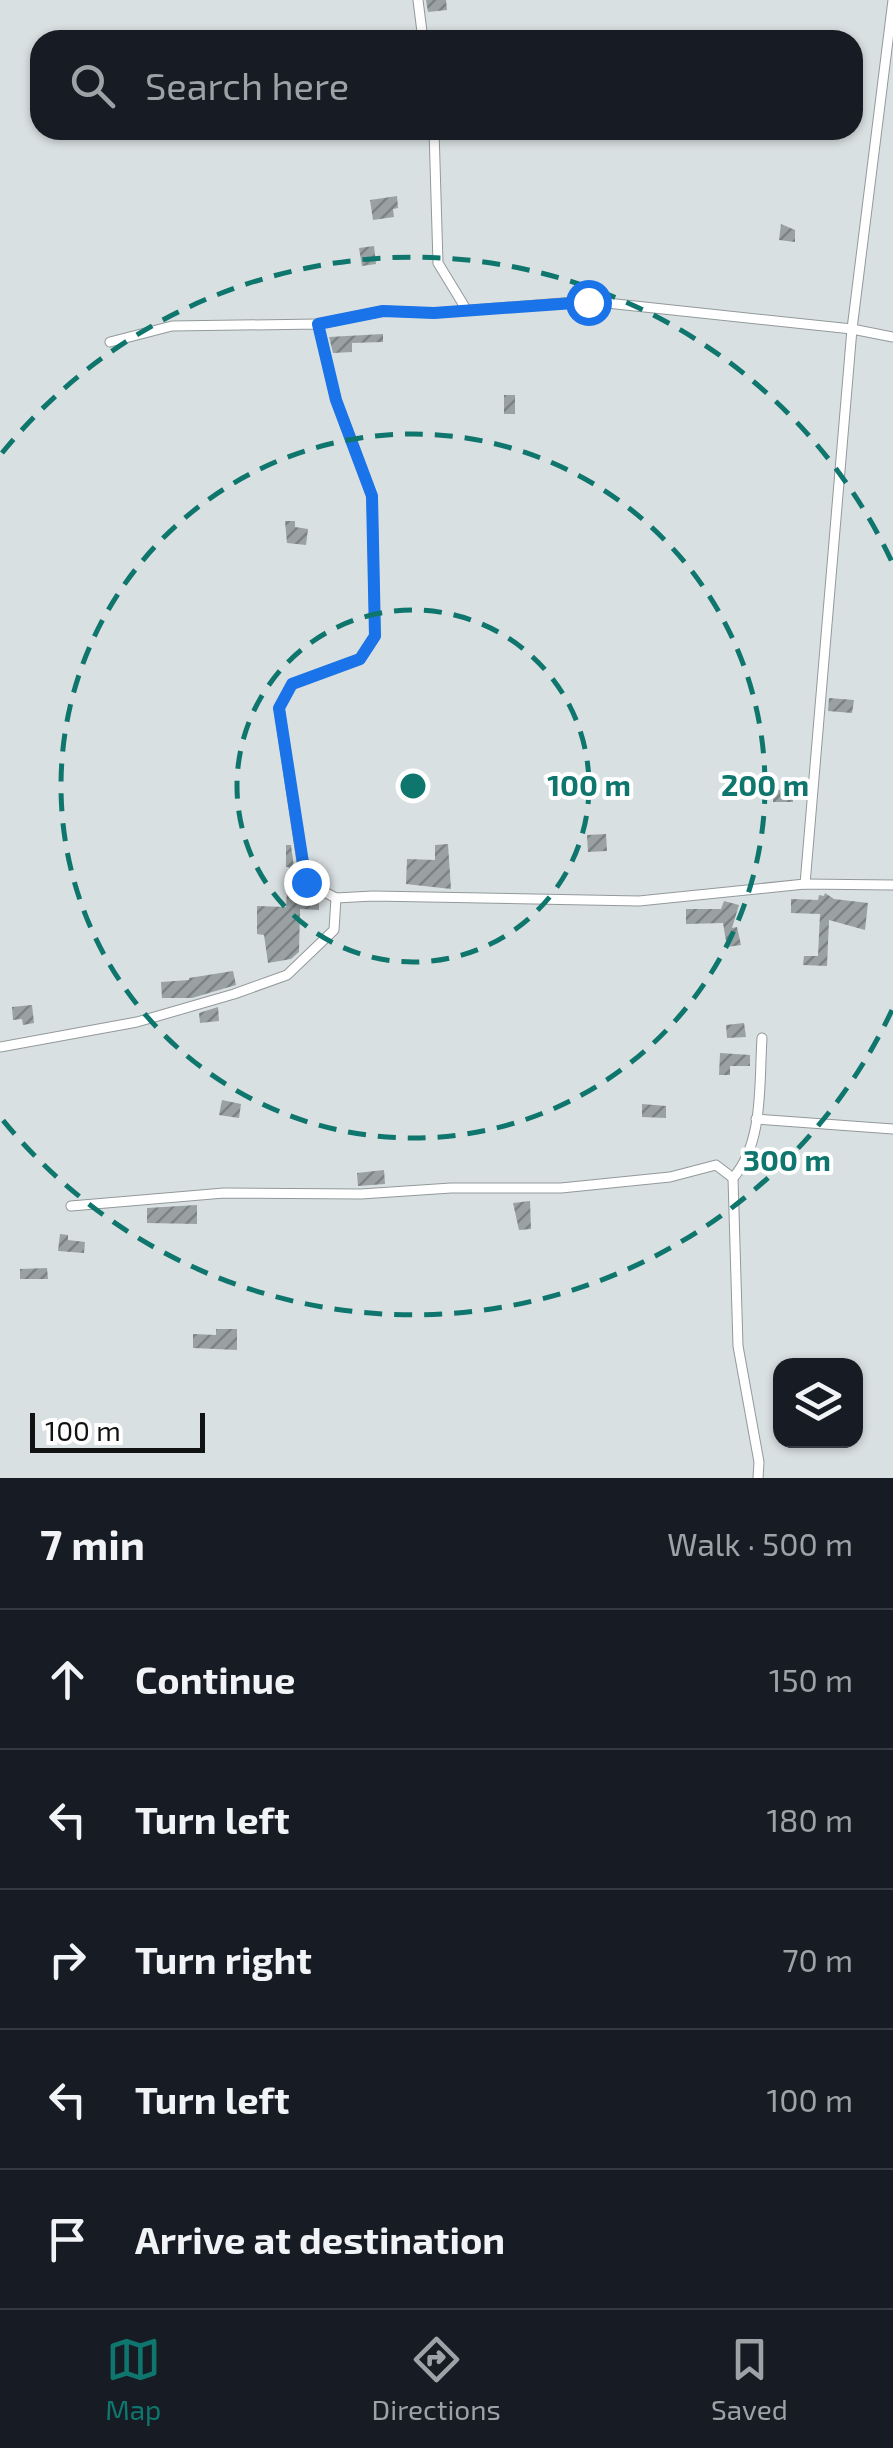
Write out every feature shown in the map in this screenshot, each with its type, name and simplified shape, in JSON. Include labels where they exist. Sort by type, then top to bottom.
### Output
[{"type":"street","points":[[418,0],[422,30]]},
{"type":"street","points":[[804,884],[852,329],[893,0]]},
{"type":"street","points":[[434,140],[438,264],[466,309]]},
{"type":"street","points":[[110,342],[172,326],[318,324],[383,311],[434,313],[588,302],[852,329],[893,337]]},
{"type":"street","points":[[318,324],[336,400],[372,496],[375,636],[360,659],[292,684],[279,708],[306,882],[336,898],[639,901],[804,884],[893,885]]},
{"type":"street","points":[[0,1048],[138,1022],[287,975],[334,930],[336,898]]},
{"type":"street","points":[[758,1478],[759,1462],[738,1346],[733,1178],[747,1163],[756,1120],[762,1038]]},
{"type":"street","points":[[756,1120],[893,1129]]},
{"type":"street","points":[[71,1206],[224,1193],[360,1194],[450,1188],[561,1188],[670,1178],[716,1165],[733,1178]]},
{"type":"building","points":[[426,0],[446,0],[447,10],[428,12]]},
{"type":"building","points":[[397,196],[394,217],[373,220],[370,200]]},
{"type":"building","points":[[781,224],[795,230],[795,242],[779,240]]},
{"type":"building","points":[[374,246],[376,264],[362,266],[359,248]]},
{"type":"building","points":[[383,334],[383,342],[352,343],[352,352],[333,353],[329,337]]},
{"type":"building","points":[[504,395],[515,395],[515,414],[504,414]]},
{"type":"building","points":[[285,521],[295,521],[295,527],[308,529],[306,545],[287,543]]},
{"type":"building","points":[[829,698],[854,700],[852,713],[828,711]]},
{"type":"building","points":[[773,790],[793,790],[793,802],[773,802]]},
{"type":"building","points":[[606,834],[607,851],[588,852],[587,835]]},
{"type":"building","points":[[448,844],[451,889],[406,884],[407,859],[435,860],[435,845]]},
{"type":"building","points":[[286,845],[291,845],[298,897],[319,899],[319,910],[300,909],[299,952],[291,959],[268,963],[264,935],[257,934],[257,906],[286,907]]},
{"type":"building","points":[[825,893],[834,899],[868,903],[865,930],[829,920],[827,966],[803,965],[804,956],[818,956],[820,914],[791,913],[791,899],[818,900]]},
{"type":"building","points":[[724,901],[739,905],[732,928],[737,927],[741,945],[727,947],[723,923],[686,924],[686,909],[721,909]]},
{"type":"building","points":[[233,971],[236,985],[192,998],[162,998],[161,982]]},
{"type":"building","points":[[32,1005],[34,1023],[23,1025],[22,1019],[13,1020],[12,1007]]},
{"type":"building","points":[[218,1007],[219,1021],[200,1023],[199,1013]]},
{"type":"building","points":[[744,1023],[746,1037],[727,1038],[726,1025]]},
{"type":"building","points":[[720,1053],[750,1055],[750,1066],[730,1066],[730,1075],[719,1075]]},
{"type":"building","points":[[222,1100],[241,1104],[239,1118],[219,1115]]},
{"type":"building","points":[[642,1104],[666,1106],[666,1118],[642,1117]]},
{"type":"building","points":[[384,1170],[385,1184],[358,1186],[357,1173]]},
{"type":"building","points":[[530,1201],[531,1229],[519,1230],[513,1203]]},
{"type":"building","points":[[197,1205],[197,1224],[147,1223],[147,1208]]},
{"type":"building","points":[[60,1234],[68,1235],[68,1240],[85,1242],[84,1253],[58,1251]]},
{"type":"building","points":[[47,1268],[48,1279],[20,1279],[20,1269]]},
{"type":"building","points":[[216,1329],[237,1329],[237,1350],[193,1348],[193,1334],[216,1335]]},
{"type":"route","points":[[306,882],[279,708],[292,684],[360,659],[375,636],[372,496],[336,400],[318,324],[383,311],[434,313],[588,302]]}]
